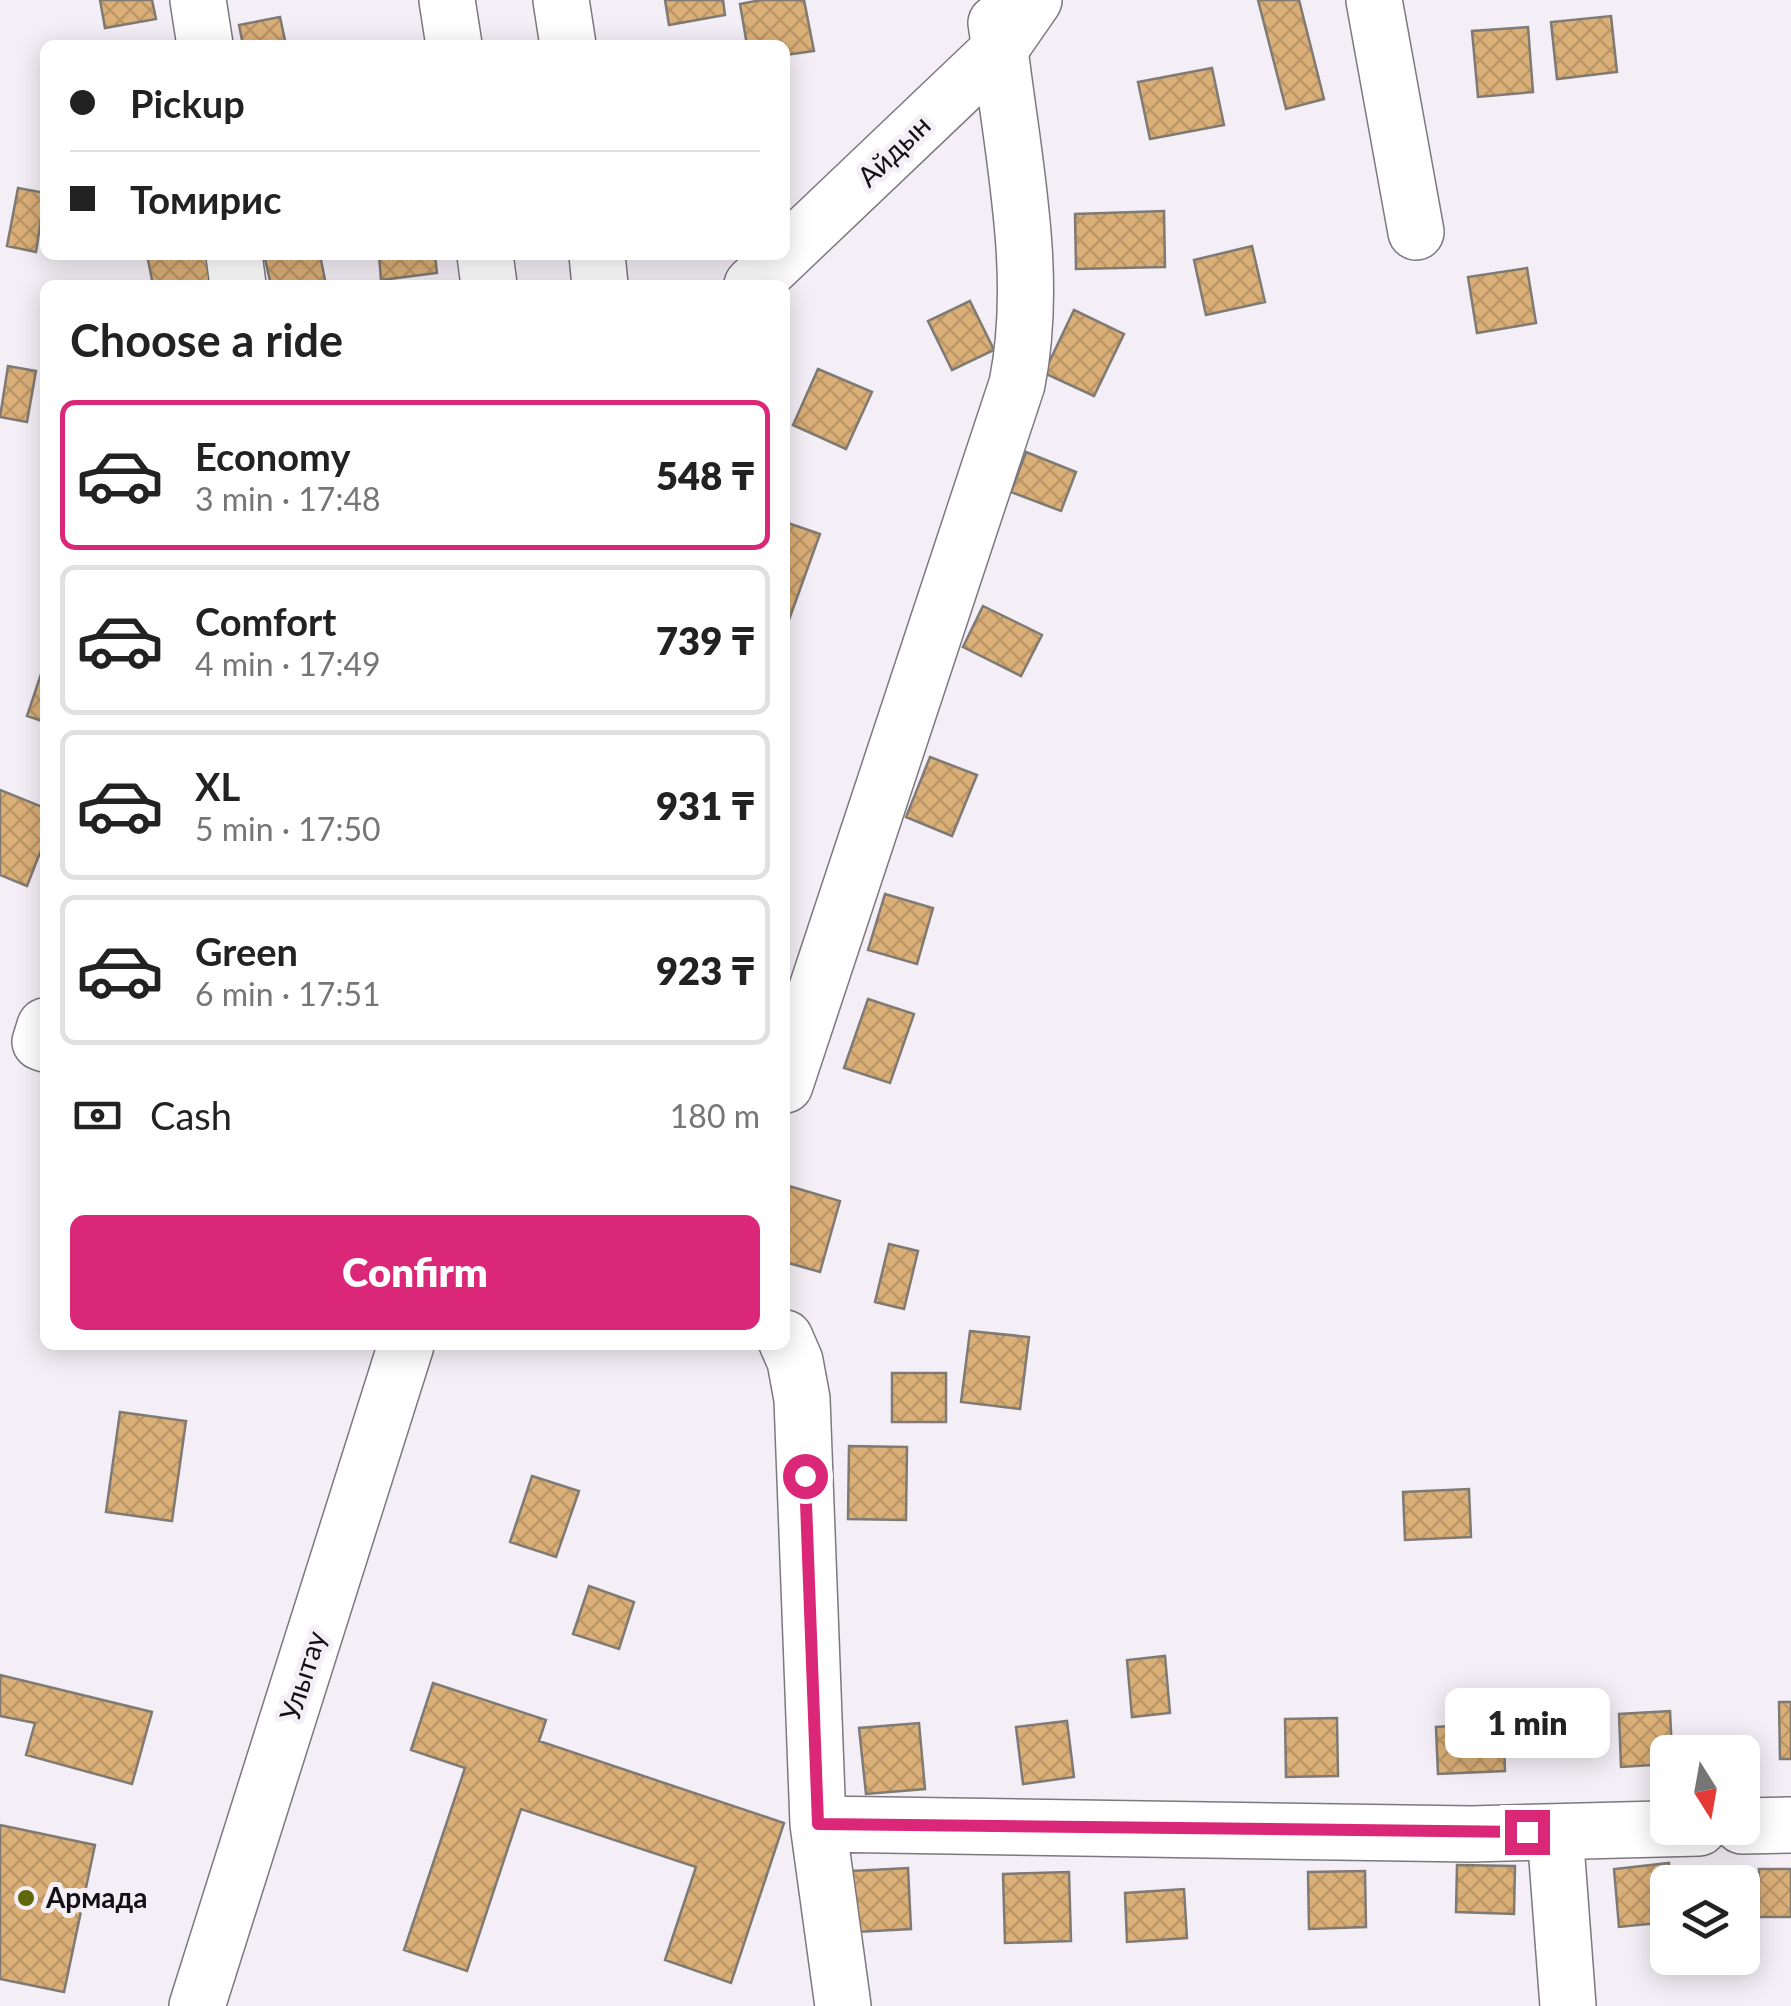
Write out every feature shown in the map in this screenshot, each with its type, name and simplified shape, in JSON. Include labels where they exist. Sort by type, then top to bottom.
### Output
[{"type":"street","points":[[198,0],[203,40]]},
{"type":"street","points":[[447,0],[453,40]]},
{"type":"street","points":[[561,0],[567,40]]},
{"type":"street","name":"Айдын","points":[[790,244],[996,24],[1034,0]]},
{"type":"street","points":[[1377,3],[1416,232]]},
{"type":"street","points":[[790,1070],[1017,384],[1024,348],[1025,266],[996,24]]},
{"type":"street","name":"Айдын","points":[[757,280],[775,260]]},
{"type":"street","name":"Улытау","points":[[197,2006],[404,1350]]},
{"type":"street","points":[[790,1350],[802,1398],[818,1824],[843,2006]]},
{"type":"street","points":[[818,1824],[1555,1832],[1650,1829]]},
{"type":"street","points":[[1760,1826],[1791,1825]]},
{"type":"street","points":[[1555,1832],[1568,2006]]},
{"type":"building","points":[[100,0],[152,0],[156,19],[105,28]]},
{"type":"building","points":[[665,0],[723,0],[725,15],[669,25]]},
{"type":"building","points":[[804,0],[814,51],[790,54],[790,40],[746,40],[740,4]]},
{"type":"building","points":[[1258,0],[1299,0],[1324,99],[1286,109]]},
{"type":"building","points":[[1611,16],[1617,72],[1557,79],[1551,22]]},
{"type":"building","points":[[280,17],[285,40],[242,40],[239,25]]},
{"type":"building","points":[[1528,27],[1533,92],[1478,97],[1472,31]]},
{"type":"building","points":[[1212,68],[1224,125],[1150,139],[1138,82]]},
{"type":"building","points":[[18,188],[40,192],[36,252],[7,246]]},
{"type":"building","points":[[1164,211],[1165,267],[1076,269],[1075,214]]},
{"type":"building","points":[[1252,246],[1265,302],[1206,315],[1194,260]]},
{"type":"building","points":[[148,260],[213,260],[218,280],[152,280]]},
{"type":"building","points":[[265,260],[321,260],[325,280],[270,280]]},
{"type":"building","points":[[379,260],[436,260],[437,273],[381,280]]},
{"type":"building","points":[[1527,268],[1536,323],[1477,333],[1468,277]]},
{"type":"building","points":[[970,301],[994,350],[952,370],[928,321]]},
{"type":"building","points":[[1074,310],[1124,334],[1094,396],[1044,373]]},
{"type":"building","points":[[8,366],[36,371],[27,422],[0,417]]},
{"type":"building","points":[[818,369],[872,392],[846,449],[793,425]]},
{"type":"building","points":[[1026,452],[1076,472],[1061,511],[1011,492]]},
{"type":"building","points":[[790,524],[820,534],[790,617]]},
{"type":"building","points":[[983,606],[1042,635],[1021,676],[963,647]]},
{"type":"building","points":[[40,677],[40,720],[27,716]]},
{"type":"building","points":[[930,757],[977,775],[952,836],[906,817]]},
{"type":"building","points":[[0,790],[40,806],[40,853],[27,886],[0,875]]},
{"type":"building","points":[[885,894],[933,908],[917,964],[868,950]]},
{"type":"building","points":[[868,999],[914,1014],[890,1083],[844,1068]]},
{"type":"building","points":[[790,1186],[840,1201],[820,1272],[790,1263]]},
{"type":"building","points":[[889,1244],[918,1251],[904,1309],[875,1302]]},
{"type":"building","points":[[970,1331],[1029,1337],[1020,1409],[961,1402]]},
{"type":"building","points":[[892,1373],[946,1373],[946,1422],[892,1422]]},
{"type":"building","points":[[120,1412],[186,1421],[172,1521],[106,1512]]},
{"type":"building","points":[[849,1446],[907,1447],[906,1520],[848,1519]]},
{"type":"building","points":[[532,1476],[579,1491],[556,1557],[510,1542]]},
{"type":"building","points":[[1469,1489],[1471,1537],[1405,1540],[1403,1492]]},
{"type":"building","points":[[589,1586],[634,1602],[619,1649],[573,1634]]},
{"type":"building","points":[[1165,1656],[1170,1713],[1132,1717],[1127,1660]]},
{"type":"building","points":[[0,1675],[152,1712],[132,1784],[26,1755],[35,1723],[0,1716]]},
{"type":"building","points":[[433,1683],[546,1720],[539,1741],[784,1823],[731,1983],[665,1960],[696,1867],[521,1809],[467,1971],[404,1950],[465,1768],[411,1750]]},
{"type":"building","points":[[1779,1702],[1791,1702],[1791,1759],[1780,1759]]},
{"type":"building","points":[[1670,1711],[1671,1735],[1650,1735],[1650,1765],[1621,1767],[1619,1714]]},
{"type":"building","points":[[1337,1718],[1338,1776],[1286,1777],[1285,1719]]},
{"type":"building","points":[[1067,1721],[1074,1777],[1023,1784],[1016,1727]]},
{"type":"building","points":[[919,1723],[925,1789],[866,1794],[859,1728]]},
{"type":"building","points":[[1503,1723],[1505,1771],[1438,1774],[1436,1727]]},
{"type":"building","points":[[0,1825],[95,1845],[64,1992],[0,1979]]},
{"type":"building","points":[[1457,1865],[1515,1866],[1514,1914],[1456,1912]]},
{"type":"building","points":[[1650,1865],[1650,1924],[1619,1927],[1614,1869]]},
{"type":"building","points":[[908,1868],[911,1929],[856,1932],[852,1871]]},
{"type":"building","points":[[1760,1869],[1791,1869],[1791,1917],[1760,1917]]},
{"type":"building","points":[[1365,1871],[1366,1927],[1309,1929],[1308,1872]]},
{"type":"building","points":[[1069,1872],[1071,1941],[1005,1943],[1003,1874]]},
{"type":"building","points":[[1184,1889],[1187,1938],[1127,1942],[1125,1893]]},
{"type":"place","name":"Армада","points":[[26,1898]]},
{"type":"route","points":[[805,1476],[818,1824],[1527,1832]]}]
